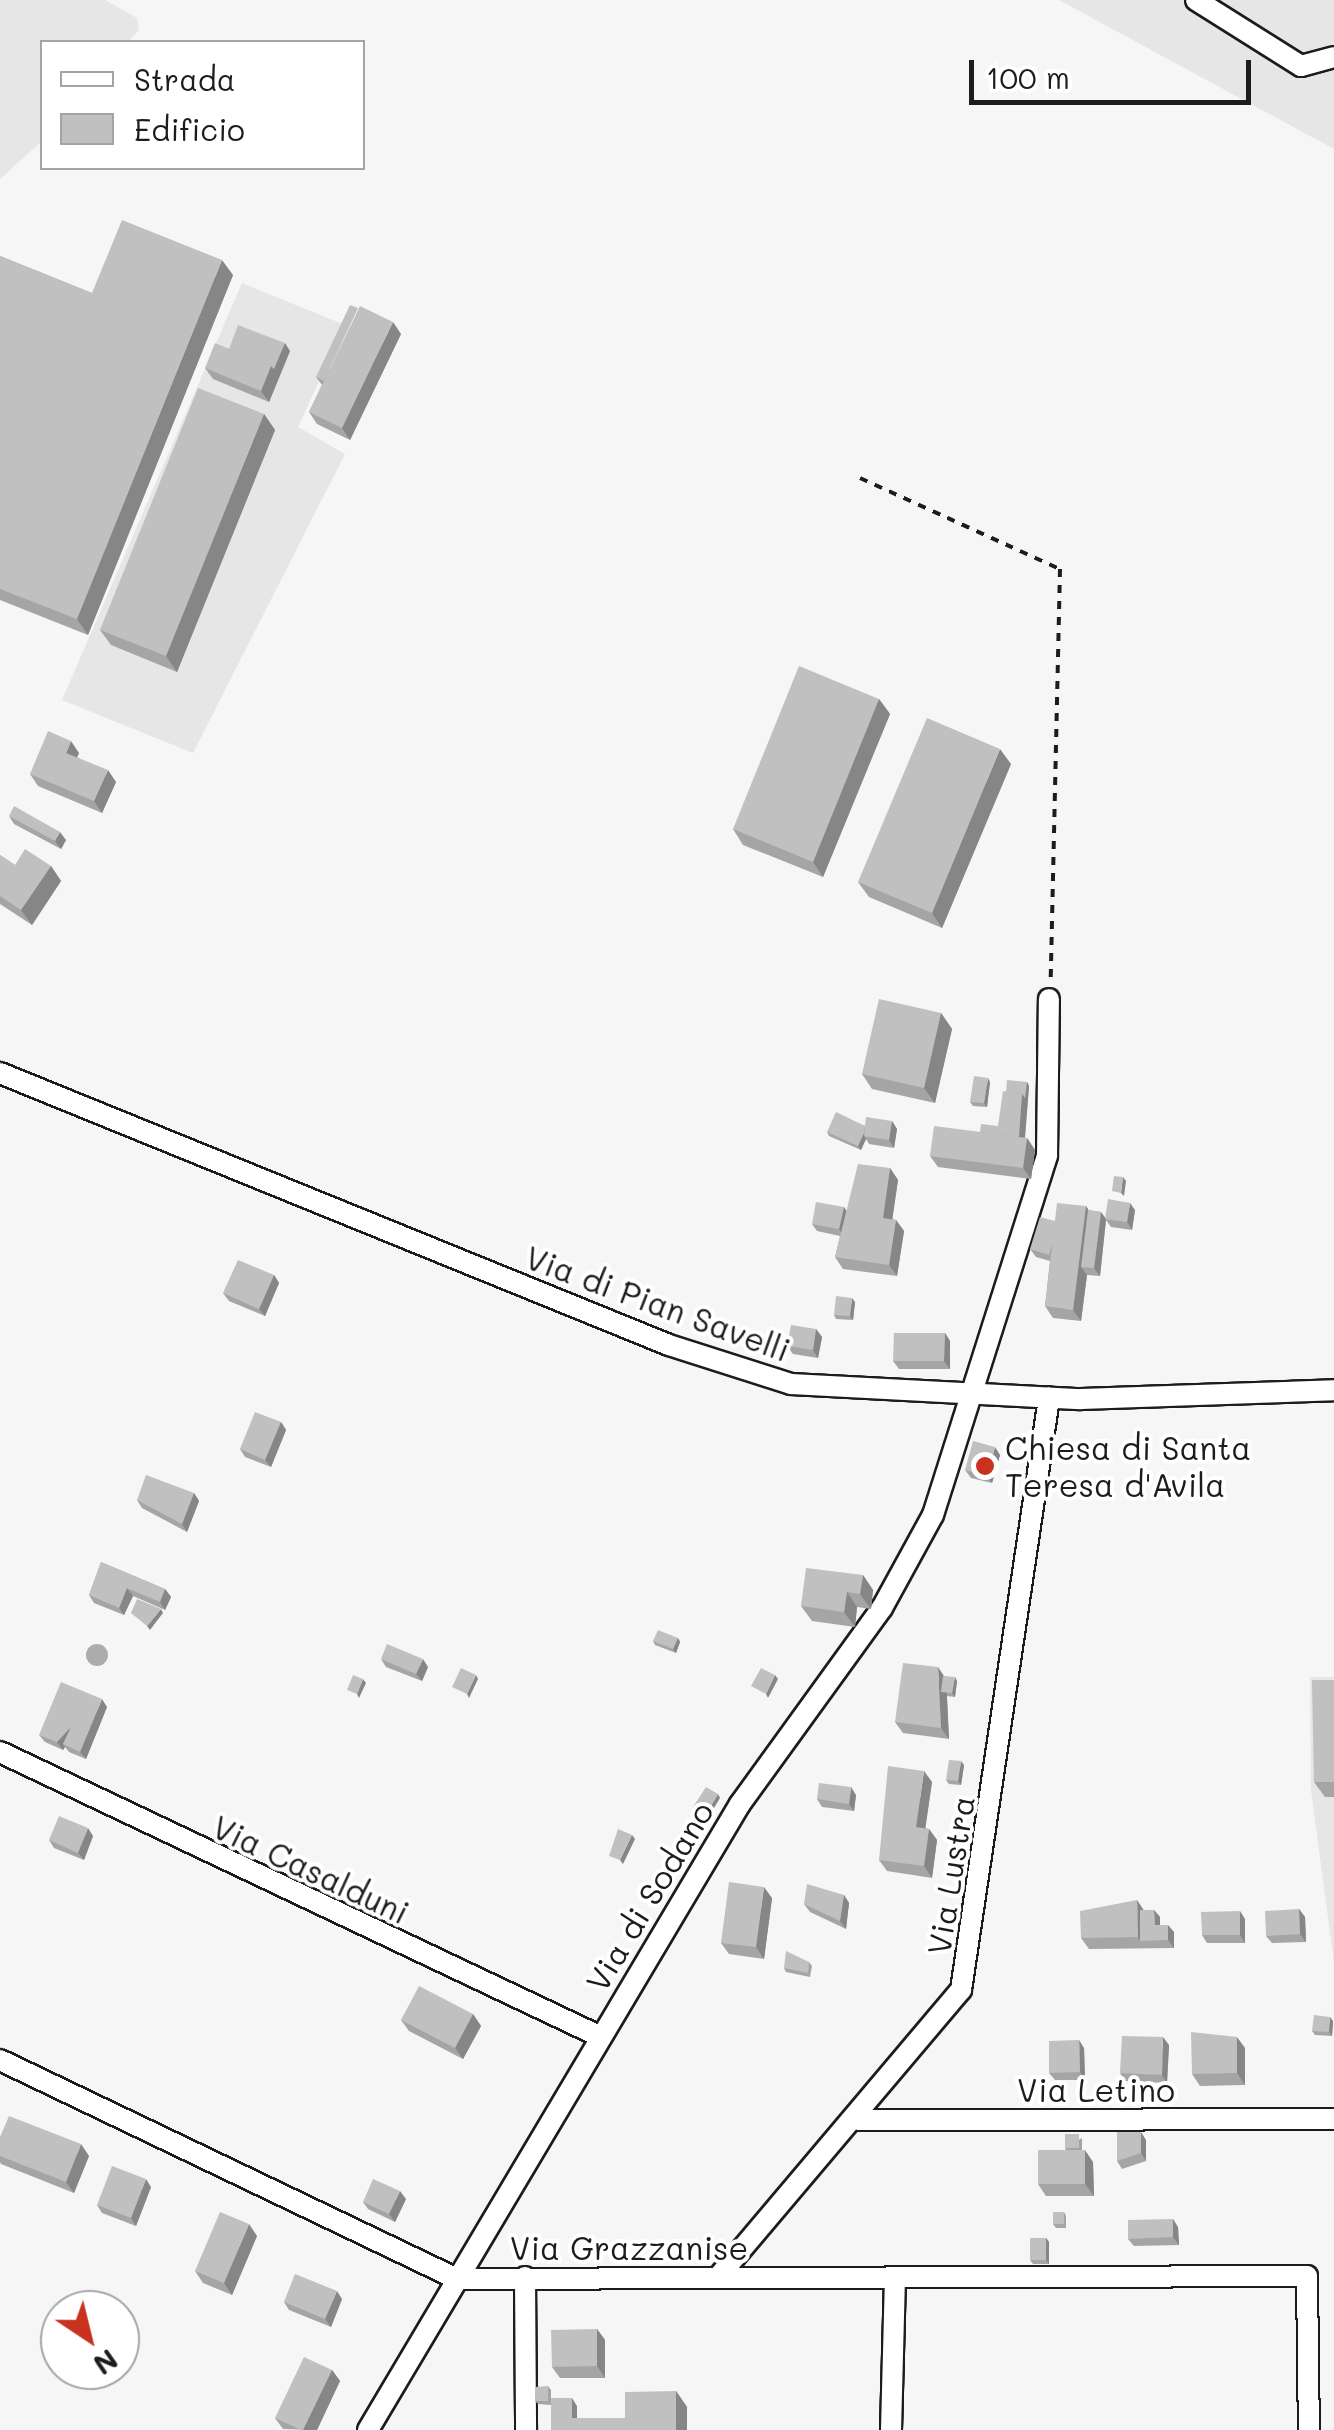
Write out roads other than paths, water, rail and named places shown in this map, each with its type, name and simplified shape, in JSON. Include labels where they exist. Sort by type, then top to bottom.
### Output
[{"type":"street","points":[[1196,0],[1301,66],[1334,57]]},
{"type":"street","name":"Via di Sodano","points":[[368,2430],[599,2036],[748,1793],[901,1576],[977,1394],[1048,1156],[1050,999]]},
{"type":"street","name":"Via di Pian Savelli","points":[[0,1073],[735,1368],[815,1388],[1049,1398],[1334,1390]]},
{"type":"street","name":"Via Lustra","points":[[719,2276],[943,2019],[966,1974],[1049,1398]]},
{"type":"street","name":"Via Casalduni","points":[[0,1752],[599,2036]]},
{"type":"street","name":"Via Grazzanise","points":[[0,2060],[457,2279],[1307,2276],[1309,2430]]},
{"type":"street","name":"Via Letino","points":[[858,2120],[1334,2119]]},
{"type":"street","points":[[525,2276],[526,2430]]},
{"type":"street","points":[[891,2430],[895,2278]]},
{"type":"place","name":"Chiesa di Santa Teresa d'Avila","points":[[985,1466]]}]
